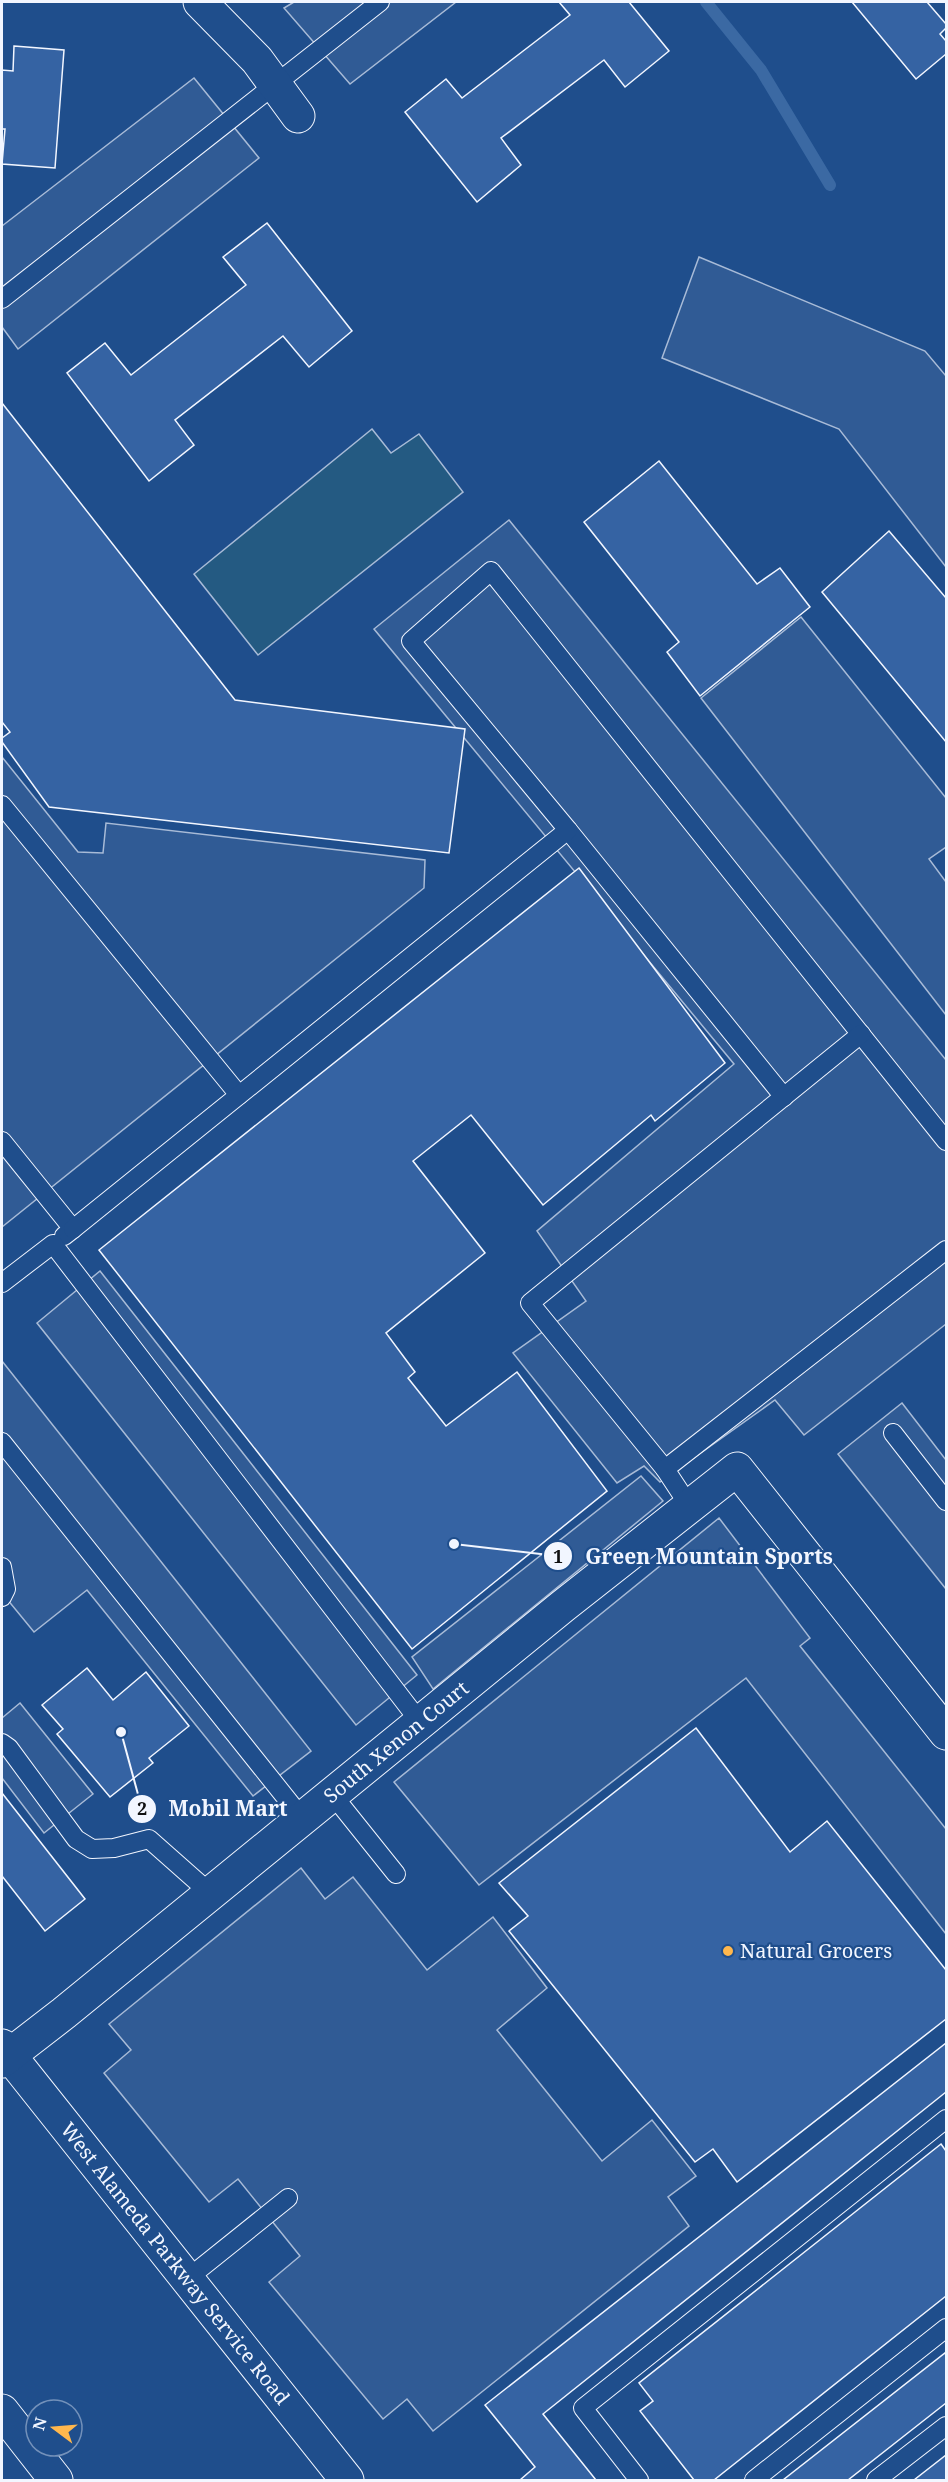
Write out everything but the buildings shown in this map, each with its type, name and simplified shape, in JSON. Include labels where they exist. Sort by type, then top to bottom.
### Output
[{"type":"street","points":[[200,2],[256,60],[298,116]]},
{"type":"street","name":"South Xenon Court","points":[[4,2054],[210,1893],[563,1606],[737,1469],[946,1733]]},
{"type":"street","name":"West Alameda Parkway Service Road","points":[[4,2054],[347,2481]]},
{"type":"street","points":[[2,2411],[56,2481]]},
{"type":"lane","points":[[2,299],[380,2]]},
{"type":"lane","points":[[784,1097],[568,830],[411,641],[491,571],[946,1141]]},
{"type":"lane","points":[[2,805],[239,1095]]},
{"type":"lane","points":[[2,1283],[73,1229],[568,830]]},
{"type":"lane","points":[[690,1507],[665,1470],[530,1303],[861,1034]]},
{"type":"lane","points":[[2,1141],[73,1229]]},
{"type":"lane","points":[[53,1245],[420,1722]]},
{"type":"lane","points":[[665,1470],[946,1250]]},
{"type":"lane","points":[[893,1432],[946,1501]]},
{"type":"lane","points":[[2,1443],[302,1818]]},
{"type":"lane","points":[[2,1567],[6,1589],[2,1597]]},
{"type":"lane","points":[[2,1743],[9,1748],[76,1839],[92,1849],[114,1848],[149,1839],[210,1893]]},
{"type":"lane","points":[[332,1794],[396,1875]]},
{"type":"lane","points":[[639,2481],[584,2408],[946,2120]]},
{"type":"lane","points":[[187,2279],[288,2198]]},
{"type":"lane","points":[[754,2481],[946,2328]]},
{"type":"lane","points":[[876,2481],[946,2427]]},
{"type":"shaded area","points":[[294,2],[456,2],[350,84],[284,8]]},
{"type":"shaded area","points":[[194,78],[259,158],[18,349],[2,327],[2,226]]},
{"type":"shaded area","points":[[699,257],[925,351],[946,376],[946,567],[839,429],[662,358]]},
{"type":"shaded area","points":[[372,429],[391,453],[419,434],[463,492],[258,655],[194,574]]},
{"type":"shaded area","points":[[509,520],[946,1060],[946,1324],[804,1435],[775,1400],[660,1482],[644,1466],[617,1483],[513,1353],[586,1301],[537,1231],[734,1064],[374,629]]},
{"type":"shaded area","points":[[801,617],[946,798],[946,847],[929,859],[946,882],[946,1015],[701,698]]},
{"type":"shaded area","points":[[2,757],[78,852],[103,853],[106,823],[425,860],[424,888],[2,1227]]},
{"type":"shaded area","points":[[100,1271],[417,1675],[356,1725],[37,1323]]},
{"type":"shaded area","points":[[2,1361],[311,1751],[253,1796],[87,1590],[34,1632],[2,1593]]},
{"type":"shaded area","points":[[902,1403],[946,1460],[946,1589],[838,1454]]},
{"type":"shaded area","points":[[641,1476],[663,1501],[433,1689],[412,1657]]},
{"type":"shaded area","points":[[719,1518],[810,1638],[800,1646],[946,1829],[946,1934],[746,1678],[479,1885],[394,1782]]},
{"type":"shaded area","points":[[20,1703],[93,1794],[44,1833],[2,1778],[2,1718]]},
{"type":"shaded area","points":[[301,1868],[325,1899],[353,1877],[427,1970],[493,1917],[547,1988],[497,2030],[602,2161],[652,2120],[696,2176],[668,2197],[689,2226],[433,2431],[407,2399],[383,2419],[269,2282],[300,2256],[238,2179],[209,2202],[104,2073],[131,2050],[109,2024]]},
{"type":"waterway","points":[[706,2],[761,70],[830,185]]},
{"type":"place","name":"Green Mountain Sports","points":[[454,1544]]},
{"type":"place","name":"Mobil Mart","points":[[121,1732]]},
{"type":"place","name":"Natural Grocers","points":[[728,1951]]}]
